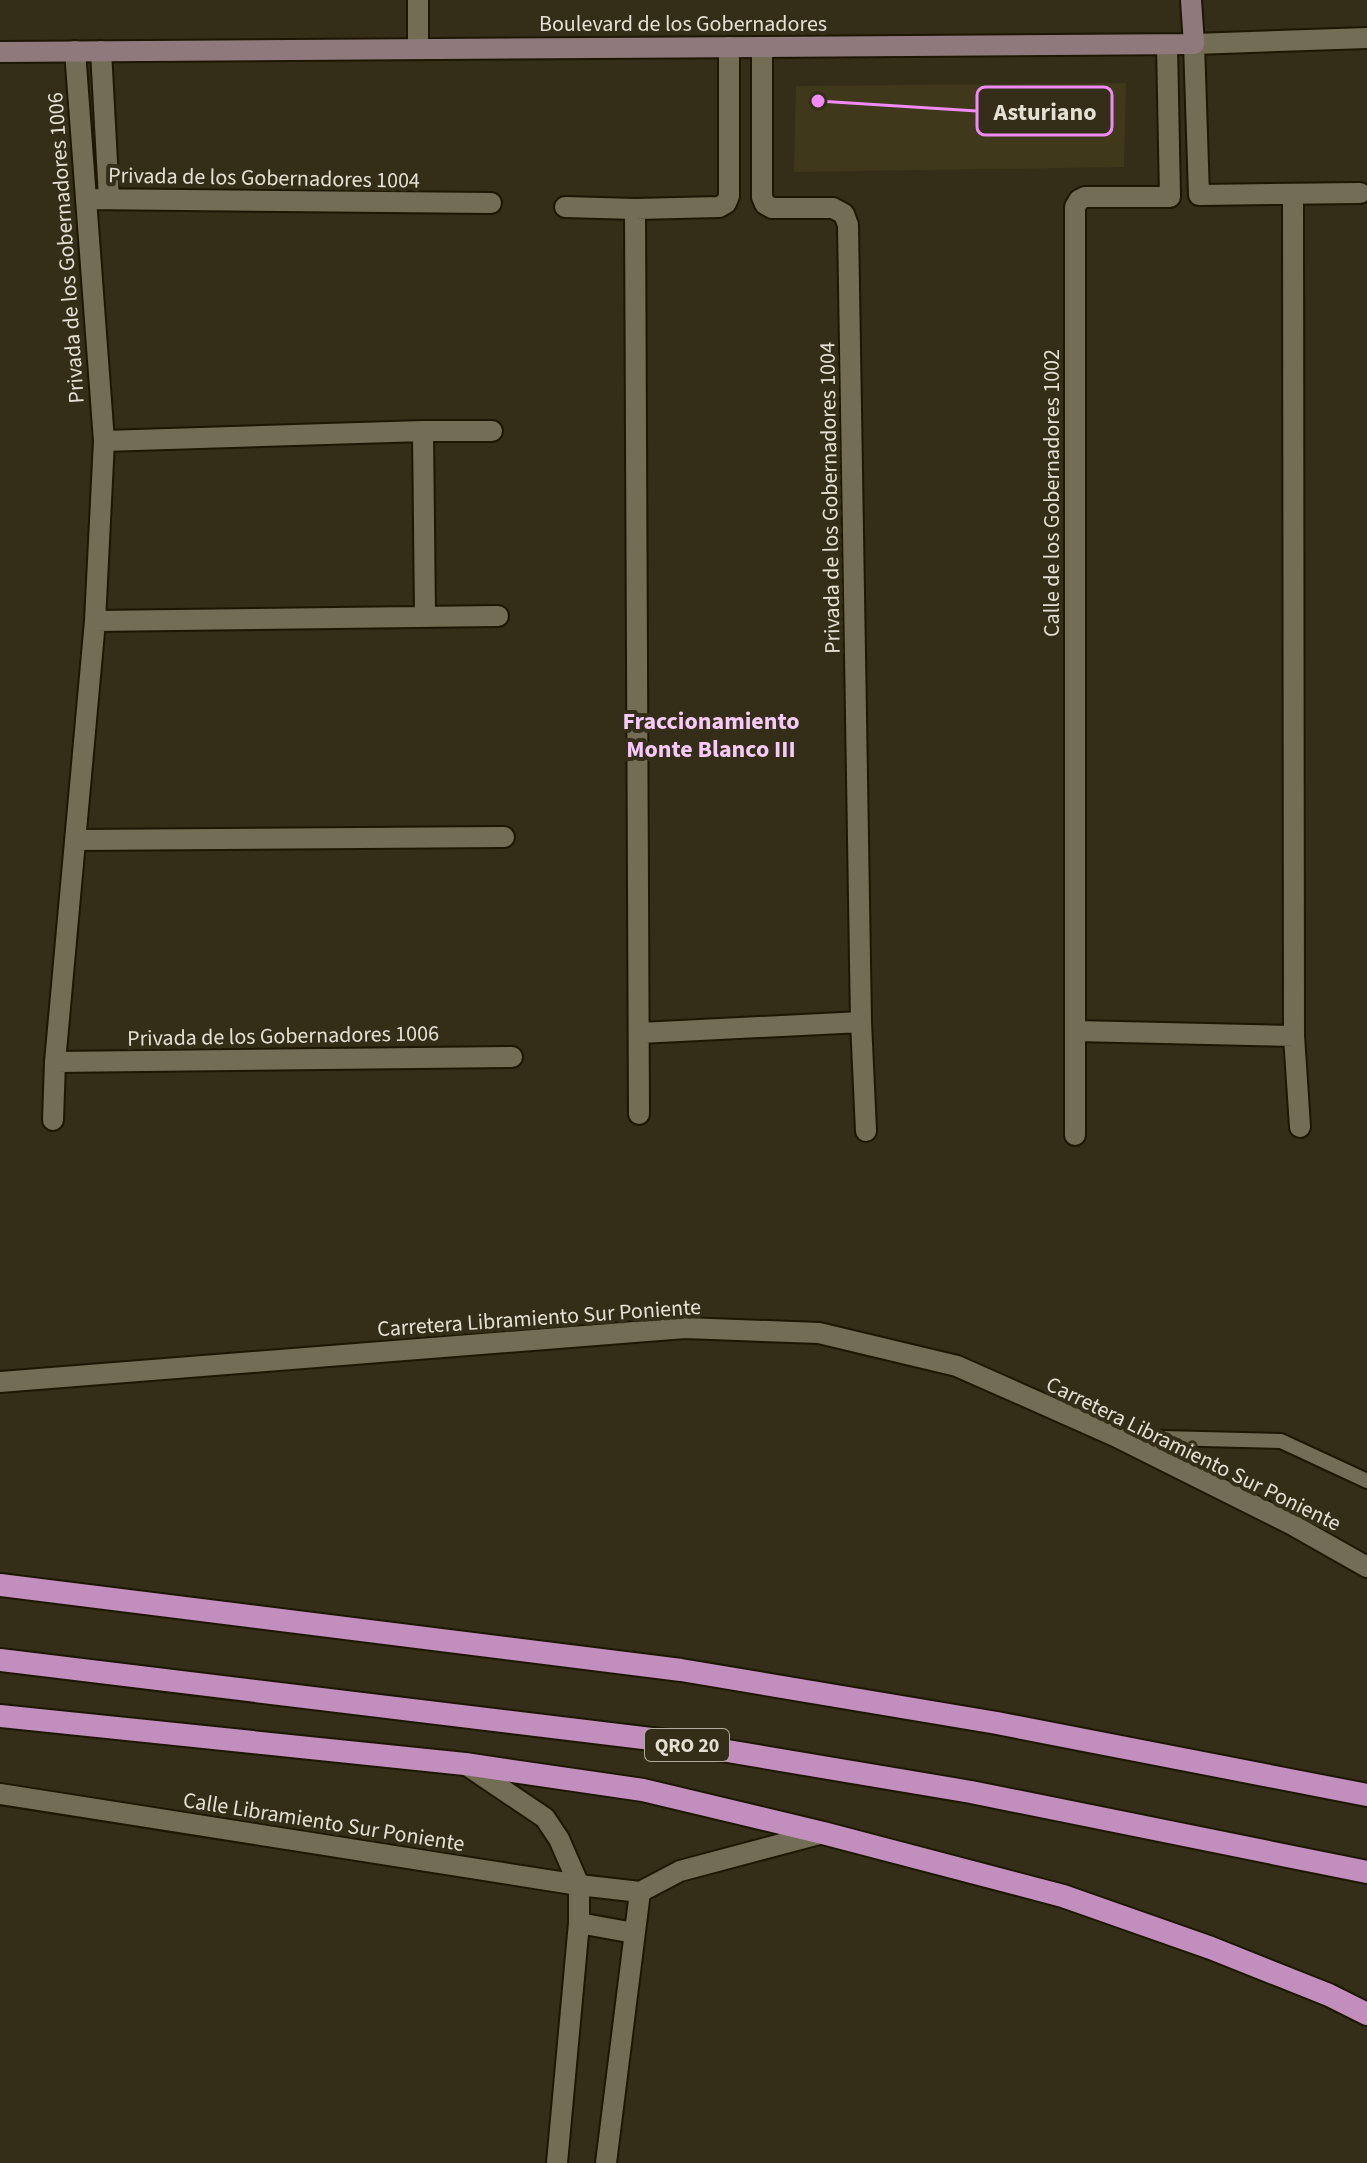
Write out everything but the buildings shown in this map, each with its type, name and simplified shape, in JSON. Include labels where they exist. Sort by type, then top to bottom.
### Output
[{"type":"highway","points":[[0,1585],[681,1670],[997,1723],[1367,1795]]},
{"type":"highway","name":"QRO 20","points":[[0,1660],[668,1741],[971,1792],[1367,1872]]},
{"type":"highway","points":[[0,1716],[465,1764],[643,1790],[1063,1896],[1211,1948],[1329,1995],[1367,2014]]},
{"type":"main road","points":[[1191,0],[1194,44]]},
{"type":"main road","name":"Boulevard de los Gobernadores","points":[[0,52],[1194,44]]},
{"type":"street","points":[[418,0],[418,49]]},
{"type":"street","name":"Boulevard de los Gobernadores","points":[[1194,44],[1367,38]]},
{"type":"street","points":[[1194,44],[1199,195],[1360,193]]},
{"type":"street","name":"Calle de los Gobernadores 1002","points":[[1075,1135],[1075,207],[1085,197],[1170,197],[1167,45]]},
{"type":"street","points":[[565,207],[719,207],[726,203],[729,196],[729,47]]},
{"type":"street","name":"Privada de los Gobernadores 1004","points":[[762,47],[762,197],[765,204],[772,208],[833,208],[844,214],[848,225],[861,1022],[866,1131]]},
{"type":"street","name":"Privada de los Gobernadores 1006","points":[[53,1120],[55,1062],[95,621],[104,441],[75,51]]},
{"type":"street","points":[[101,51],[109,199]]},
{"type":"street","points":[[1293,195],[1294,1036],[1300,1127]]},
{"type":"street","name":"Privada de los Gobernadores 1004","points":[[86,199],[491,203]]},
{"type":"street","points":[[635,209],[639,1114]]},
{"type":"street","points":[[423,431],[425,616]]},
{"type":"street","points":[[104,441],[492,431]]},
{"type":"street","points":[[95,621],[498,616]]},
{"type":"street","points":[[75,840],[504,837]]},
{"type":"street","points":[[640,1033],[861,1022]]},
{"type":"street","points":[[1076,1031],[1294,1036]]},
{"type":"street","name":"Privada de los Gobernadores 1006","points":[[55,1062],[512,1057]]},
{"type":"street","name":"Carretera Libramiento Sur Poniente","points":[[0,1382],[685,1328],[819,1333],[957,1366],[1115,1436],[1291,1524],[1367,1567]]},
{"type":"street","points":[[465,1764],[545,1818],[559,1839],[579,1885],[579,1923],[557,2163]]},
{"type":"street","name":"Calle Libramiento Sur Poniente","points":[[0,1794],[640,1892]]},
{"type":"street","points":[[606,2163],[640,1892],[680,1871],[823,1833]]},
{"type":"street","points":[[579,1923],[634,1933]]},
{"type":"lane","points":[[1115,1436],[1281,1441],[1367,1481]]},
{"type":"shaded area","points":[[1126,83],[1124,167],[794,172],[796,86]]},
{"type":"place","name":"Asturiano","points":[[818,101]]},
{"type":"district","name":"Fraccionamiento Monte Blanco III","points":[[711,735]]}]
